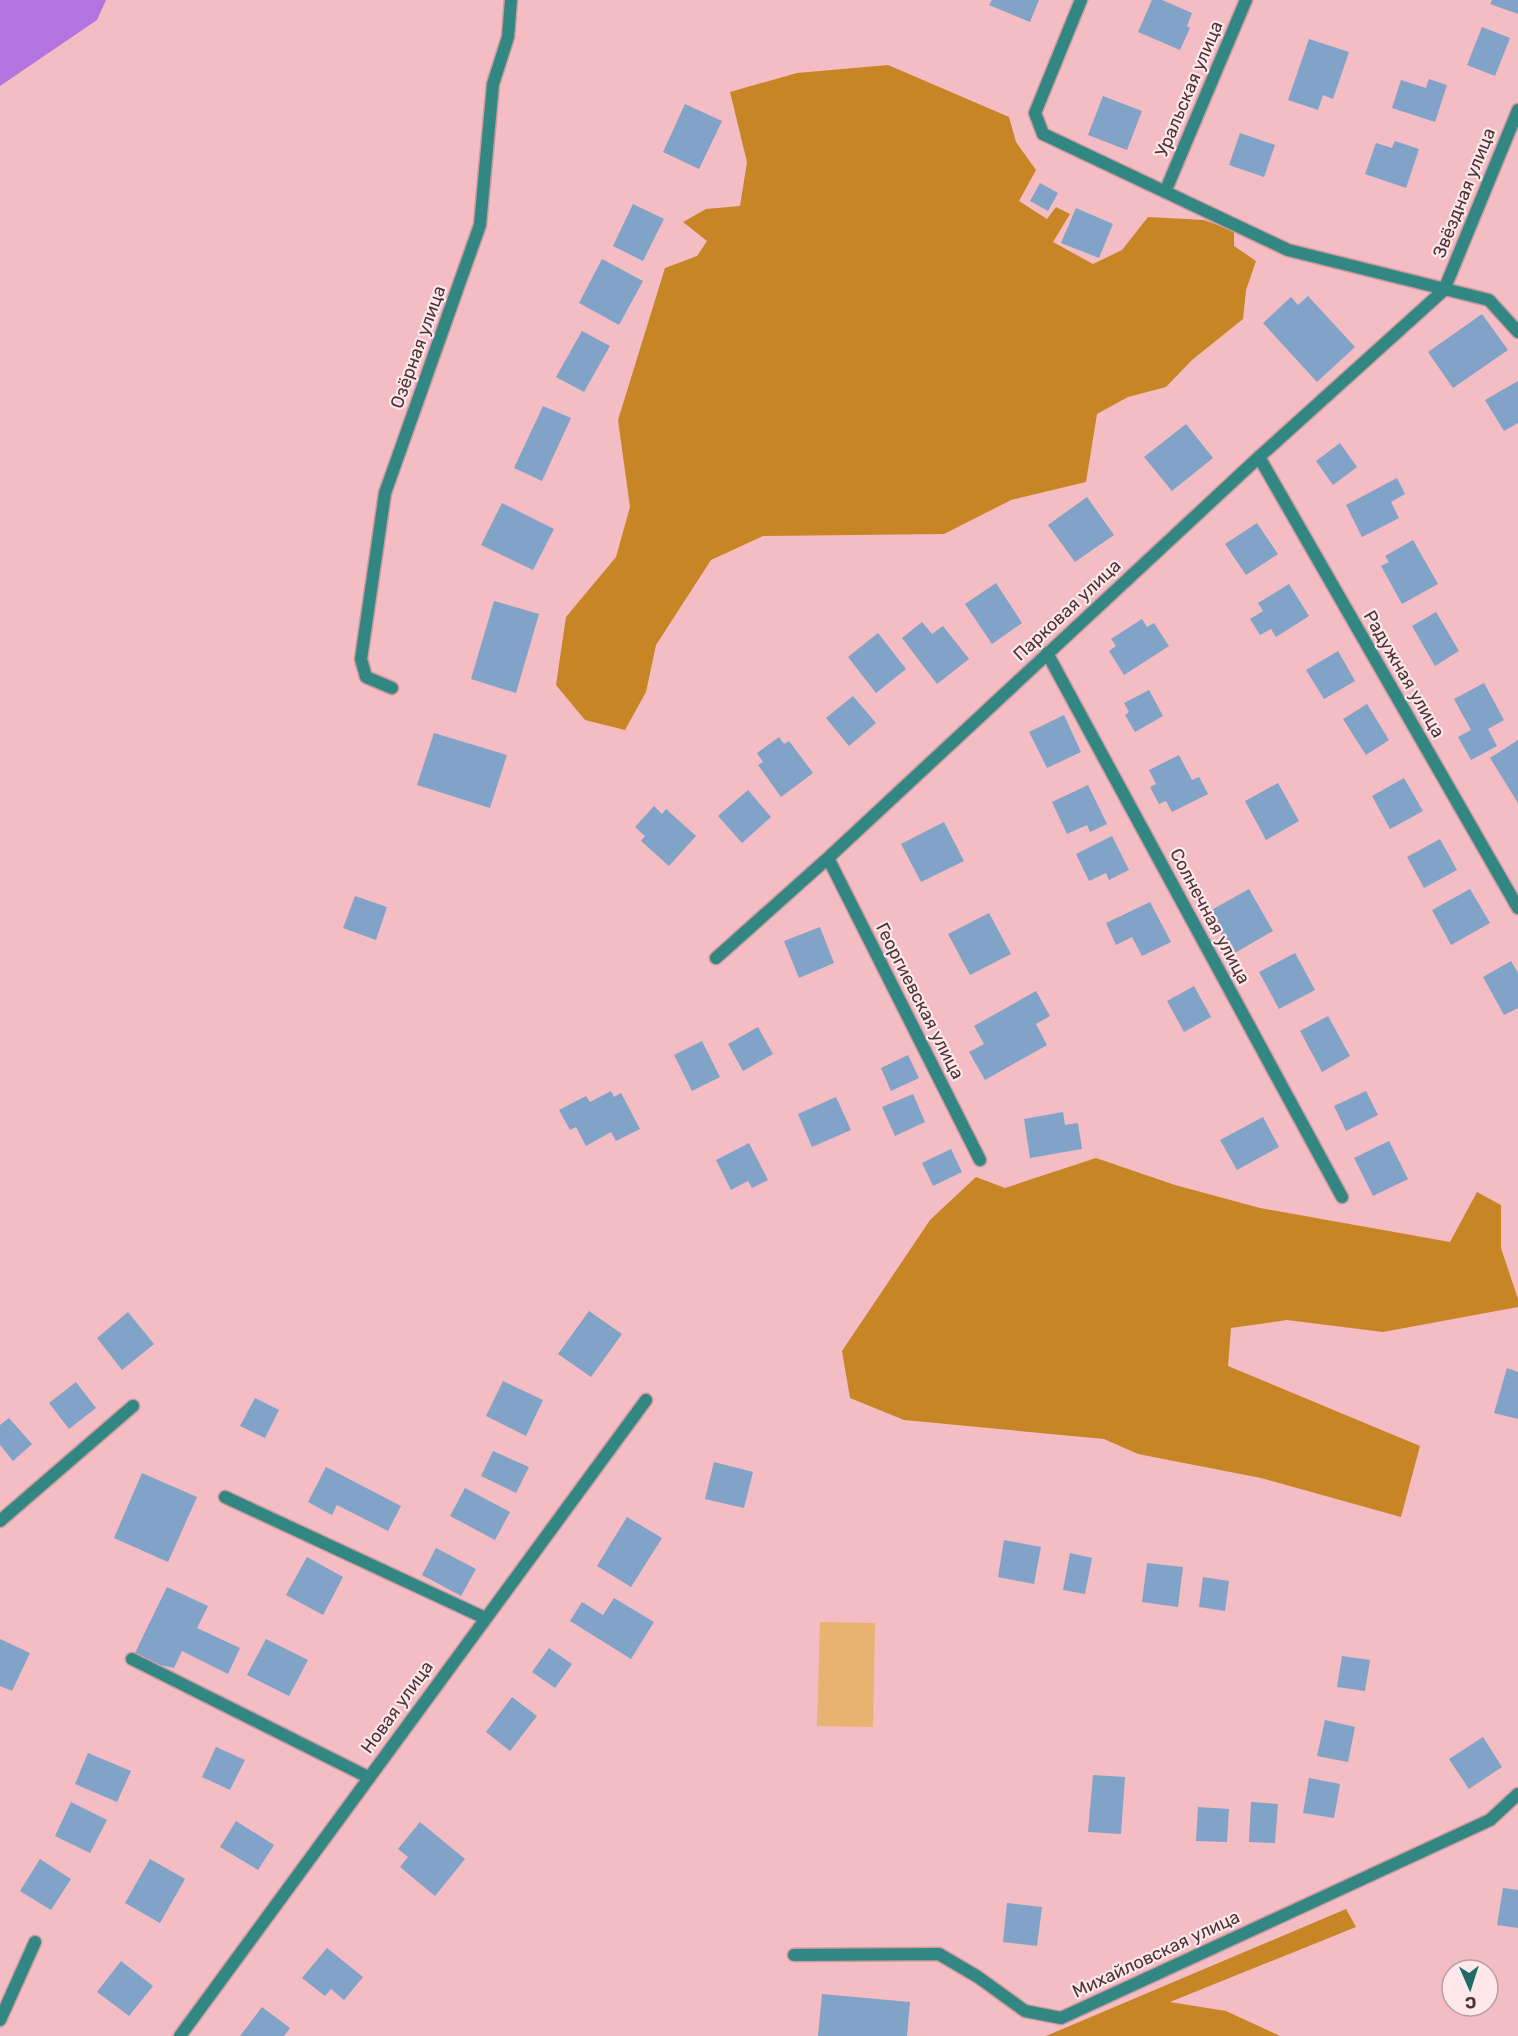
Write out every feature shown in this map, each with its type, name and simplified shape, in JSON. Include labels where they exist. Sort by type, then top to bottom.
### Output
[{"type":"street","name":"Озёрная улица","points":[[392,688],[366,677],[361,659],[385,493],[480,225],[493,84],[508,38],[511,0]]},
{"type":"street","points":[[1081,0],[1035,113],[1043,134],[1288,250],[1444,291],[1489,300],[1518,332]]},
{"type":"street","name":"Уральская улица","points":[[1165,192],[1246,0]]},
{"type":"street","name":"Звёздная улица","points":[[1444,291],[1518,110]]},
{"type":"street","name":"Парковая улица","points":[[716,958],[828,858],[1047,653],[1444,291]]},
{"type":"street","name":"Радужная улица","points":[[1259,458],[1518,908]]},
{"type":"street","name":"Солнечная улица","points":[[1047,653],[1342,1197]]},
{"type":"street","name":"Георгиевская улица","points":[[828,858],[980,1160]]},
{"type":"street","name":"Новая улица","points":[[180,2036],[646,1400]]},
{"type":"street","points":[[0,1521],[133,1406]]},
{"type":"street","points":[[225,1497],[485,1618]]},
{"type":"street","points":[[132,1659],[368,1777]]},
{"type":"street","name":"Михайловская улица","points":[[794,1955],[939,1954],[978,1977],[1025,2011],[1061,2018],[1490,1820],[1518,1794]]},
{"type":"street","points":[[0,2020],[35,1942]]},
{"type":"shaded area","points":[[0,0],[106,0],[97,20],[0,86]]},
{"type":"shaded area","points":[[888,65],[1009,117],[1016,142],[1036,170],[1019,201],[1047,219],[1056,207],[1070,214],[1053,242],[1093,264],[1122,250],[1148,217],[1204,220],[1234,231],[1234,246],[1256,261],[1246,290],[1243,319],[1192,360],[1166,387],[1128,397],[1097,414],[1086,482],[1011,500],[944,534],[763,536],[711,560],[656,645],[646,692],[625,730],[585,720],[556,685],[566,617],[616,557],[630,507],[618,420],[665,268],[697,256],[707,241],[683,222],[706,209],[740,206],[747,162],[730,92],[797,73]]},
{"type":"shaded area","points":[[1096,1158],[1175,1185],[1260,1208],[1450,1242],[1477,1192],[1501,1205],[1501,1248],[1518,1299],[1518,1307],[1383,1332],[1287,1320],[1231,1328],[1228,1366],[1420,1446],[1401,1517],[1261,1478],[1138,1454],[1104,1439],[904,1420],[850,1398],[842,1351],[930,1220],[976,1177],[1005,1188]]},
{"type":"shaded area","points":[[820,1622],[875,1623],[873,1727],[817,1726]]},
{"type":"shaded area","points":[[1346,1909],[1356,1927],[1170,2002],[1226,2011],[1280,2036],[1046,2036]]},
{"type":"building","points":[[992,0],[1039,0],[1030,22],[989,5]]},
{"type":"building","points":[[1152,0],[1162,0],[1192,13],[1187,26],[1190,28],[1180,50],[1138,32]]},
{"type":"building","points":[[1492,0],[1518,0],[1518,14],[1490,4]]},
{"type":"building","points":[[1482,27],[1510,38],[1495,76],[1467,65]]},
{"type":"building","points":[[1309,39],[1349,52],[1333,99],[1323,95],[1318,110],[1288,100]]},
{"type":"building","points":[[1429,79],[1447,85],[1435,122],[1392,108],[1401,80],[1426,88]]},
{"type":"building","points":[[1103,96],[1142,111],[1127,150],[1088,135]]},
{"type":"building","points":[[685,104],[722,121],[699,169],[663,152]]},
{"type":"building","points":[[1240,133],[1275,145],[1264,177],[1229,165]]},
{"type":"building","points":[[1395,141],[1419,149],[1406,188],[1365,174],[1376,143],[1392,148]]},
{"type":"building","points":[[1040,183],[1058,193],[1048,211],[1030,201]]},
{"type":"building","points":[[633,204],[664,219],[643,261],[613,246]]},
{"type":"building","points":[[1076,208],[1113,224],[1099,258],[1061,243]]},
{"type":"building","points":[[602,259],[643,281],[619,325],[579,303]]},
{"type":"building","points":[[1308,296],[1355,347],[1317,382],[1263,323],[1291,297],[1298,305]]},
{"type":"building","points":[[1482,314],[1508,350],[1453,388],[1428,352]]},
{"type":"building","points":[[582,331],[610,346],[584,392],[556,377]]},
{"type":"building","points":[[1518,381],[1518,423],[1504,431],[1485,400]]},
{"type":"building","points":[[543,406],[571,418],[542,481],[514,468]]},
{"type":"building","points":[[1186,424],[1213,458],[1172,491],[1144,457]]},
{"type":"building","points":[[1340,443],[1357,467],[1333,485],[1316,461]]},
{"type":"building","points":[[1397,478],[1405,494],[1391,502],[1399,518],[1362,537],[1346,505]]},
{"type":"building","points":[[1087,497],[1114,535],[1075,562],[1048,525]]},
{"type":"building","points":[[502,503],[554,529],[533,570],[481,545]]},
{"type":"building","points":[[1257,523],[1278,554],[1246,575],[1225,544]]},
{"type":"building","points":[[1413,540],[1438,584],[1402,604],[1381,566],[1389,562],[1385,556]]},
{"type":"building","points":[[996,583],[1022,623],[992,644],[965,604]]},
{"type":"building","points":[[1289,584],[1309,616],[1276,637],[1271,629],[1260,635],[1250,619],[1263,611],[1258,603]]},
{"type":"building","points":[[494,601],[539,614],[516,693],[471,679]]},
{"type":"building","points":[[1436,612],[1459,651],[1435,666],[1412,626]]},
{"type":"building","points":[[1142,619],[1147,627],[1154,623],[1169,646],[1124,675],[1109,651],[1116,646],[1111,639]]},
{"type":"building","points":[[922,622],[932,634],[943,626],[969,659],[937,684],[902,638]]},
{"type":"building","points":[[878,633],[906,669],[876,693],[848,657]]},
{"type":"building","points":[[1338,651],[1355,681],[1324,699],[1306,670]]},
{"type":"building","points":[[1484,683],[1504,720],[1488,729],[1497,746],[1471,760],[1458,737],[1471,730],[1454,699]]},
{"type":"building","points":[[1149,690],[1163,716],[1135,732],[1125,715],[1129,712],[1124,703]]},
{"type":"building","points":[[853,696],[876,723],[849,746],[826,718]]},
{"type":"building","points":[[1367,704],[1389,740],[1366,755],[1343,719]]},
{"type":"building","points":[[1064,715],[1081,752],[1047,768],[1029,732]]},
{"type":"building","points":[[434,733],[507,755],[490,808],[417,785]]},
{"type":"building","points":[[779,737],[784,744],[789,741],[813,773],[781,797],[758,765],[763,762],[757,753]]},
{"type":"building","points":[[1518,740],[1518,803],[1490,758]]},
{"type":"building","points":[[1179,755],[1192,780],[1199,777],[1208,794],[1172,812],[1166,801],[1159,804],[1150,787],[1156,784],[1149,770]]},
{"type":"building","points":[[1404,778],[1423,811],[1390,829],[1372,796]]},
{"type":"building","points":[[1278,783],[1299,821],[1266,840],[1245,801]]},
{"type":"building","points":[[1088,785],[1107,824],[1090,832],[1087,825],[1067,834],[1052,802]]},
{"type":"building","points":[[748,790],[771,817],[742,843],[718,816]]},
{"type":"building","points":[[654,806],[662,814],[666,809],[696,836],[669,866],[641,841],[645,836],[635,827]]},
{"type":"building","points":[[944,822],[964,861],[921,882],[901,844]]},
{"type":"building","points":[[1112,836],[1129,870],[1109,880],[1106,873],[1089,881],[1076,854]]},
{"type":"building","points":[[1440,839],[1457,870],[1424,888],[1407,857]]},
{"type":"building","points":[[1249,889],[1273,931],[1233,954],[1208,912]]},
{"type":"building","points":[[1470,889],[1490,923],[1451,945],[1432,910]]},
{"type":"building","points":[[355,896],[387,907],[376,940],[343,928]]},
{"type":"building","points":[[1150,902],[1171,942],[1142,956],[1132,937],[1116,945],[1106,923]]},
{"type":"building","points":[[989,913],[1011,954],[970,975],[948,934]]},
{"type":"building","points":[[820,927],[834,963],[799,978],[784,941]]},
{"type":"building","points":[[1295,953],[1315,990],[1279,1009],[1259,972]]},
{"type":"building","points":[[1511,961],[1518,973],[1518,1008],[1504,1015],[1483,977]]},
{"type":"building","points":[[1194,986],[1211,1017],[1184,1032],[1167,1001]]},
{"type":"building","points":[[1036,991],[1050,1016],[1036,1024],[1047,1045],[985,1080],[969,1052],[984,1044],[974,1026]]},
{"type":"building","points":[[1328,1016],[1350,1056],[1322,1072],[1300,1031]]},
{"type":"building","points":[[758,1027],[773,1054],[743,1071],[728,1044]]},
{"type":"building","points":[[702,1041],[720,1077],[692,1091],[674,1055]]},
{"type":"building","points":[[908,1055],[919,1078],[891,1091],[881,1068]]},
{"type":"building","points":[[611,1091],[614,1097],[621,1093],[640,1129],[616,1141],[611,1132],[586,1146],[576,1127],[570,1130],[559,1110],[586,1096],[590,1102]]},
{"type":"building","points":[[1366,1091],[1378,1115],[1346,1131],[1334,1106]]},
{"type":"building","points":[[913,1094],[925,1122],[895,1136],[882,1107]]},
{"type":"building","points":[[836,1097],[851,1130],[812,1147],[798,1114]]},
{"type":"building","points":[[1063,1112],[1065,1125],[1078,1123],[1082,1149],[1030,1158],[1024,1119]]},
{"type":"building","points":[[1263,1117],[1279,1147],[1237,1170],[1220,1140]]},
{"type":"building","points":[[1389,1141],[1408,1179],[1373,1196],[1354,1158]]},
{"type":"building","points":[[749,1143],[768,1180],[752,1188],[748,1181],[731,1190],[716,1160]]},
{"type":"building","points":[[951,1149],[962,1172],[933,1186],[922,1163]]},
{"type":"building","points":[[589,1311],[622,1334],[591,1377],[558,1354]]},
{"type":"building","points":[[128,1312],[154,1344],[122,1370],[97,1338]]},
{"type":"building","points":[[1507,1368],[1518,1372],[1518,1419],[1494,1413]]},
{"type":"building","points":[[503,1381],[543,1400],[526,1436],[486,1416]]},
{"type":"building","points":[[76,1382],[96,1408],[69,1429],[49,1403]]},
{"type":"building","points":[[255,1398],[279,1410],[265,1438],[240,1426]]},
{"type":"building","points":[[9,1418],[32,1444],[13,1461],[0,1445],[0,1425]]},
{"type":"building","points":[[493,1451],[529,1467],[516,1493],[481,1476]]},
{"type":"building","points":[[714,1462],[753,1472],[744,1508],[705,1499]]},
{"type":"building","points":[[326,1467],[401,1506],[388,1531],[337,1505],[332,1515],[308,1502]]},
{"type":"building","points":[[142,1473],[197,1497],[168,1562],[114,1538]]},
{"type":"building","points":[[465,1488],[510,1512],[495,1540],[450,1516]]},
{"type":"building","points":[[627,1517],[662,1538],[631,1587],[597,1566]]},
{"type":"building","points":[[1004,1540],[1041,1547],[1034,1584],[998,1577]]},
{"type":"building","points":[[436,1548],[476,1569],[461,1596],[422,1575]]},
{"type":"building","points":[[1070,1553],[1092,1558],[1085,1594],[1063,1590]]},
{"type":"building","points":[[307,1557],[343,1577],[323,1615],[286,1595]]},
{"type":"building","points":[[1147,1563],[1183,1567],[1178,1607],[1142,1602]]},
{"type":"building","points":[[1203,1577],[1229,1581],[1225,1611],[1199,1607]]},
{"type":"building","points":[[167,1587],[208,1606],[197,1628],[240,1648],[228,1674],[182,1651],[174,1668],[132,1659]]},
{"type":"building","points":[[614,1598],[654,1622],[631,1659],[570,1621],[582,1602],[603,1615]]},
{"type":"building","points":[[0,1639],[30,1653],[12,1691],[0,1686]]},
{"type":"building","points":[[266,1639],[308,1660],[289,1696],[247,1675]]},
{"type":"building","points":[[549,1648],[572,1664],[555,1688],[532,1672]]},
{"type":"building","points":[[1342,1656],[1370,1660],[1365,1691],[1337,1687]]},
{"type":"building","points":[[512,1697],[537,1716],[510,1751],[486,1732]]},
{"type":"building","points":[[1325,1720],[1355,1727],[1348,1762],[1317,1756]]},
{"type":"building","points":[[1483,1737],[1502,1767],[1469,1789],[1449,1759]]},
{"type":"building","points":[[216,1747],[245,1760],[230,1790],[202,1777]]},
{"type":"building","points":[[88,1753],[131,1771],[117,1802],[75,1784]]},
{"type":"building","points":[[1093,1775],[1125,1777],[1121,1834],[1088,1832]]},
{"type":"building","points":[[1309,1778],[1340,1784],[1334,1818],[1303,1813]]},
{"type":"building","points":[[71,1802],[107,1820],[90,1853],[55,1836]]},
{"type":"building","points":[[1251,1802],[1278,1804],[1275,1843],[1249,1842]]},
{"type":"building","points":[[1198,1807],[1229,1809],[1227,1842],[1196,1841]]},
{"type":"building","points":[[236,1821],[274,1845],[258,1870],[220,1847]]},
{"type":"building","points":[[420,1822],[465,1859],[435,1896],[400,1867],[408,1857],[398,1849]]},
{"type":"building","points":[[40,1859],[71,1879],[51,1910],[20,1891]]},
{"type":"building","points":[[150,1859],[185,1879],[160,1923],[125,1903]]},
{"type":"building","points":[[1503,1888],[1518,1890],[1518,1928],[1497,1925]]},
{"type":"building","points":[[1007,1903],[1042,1907],[1037,1946],[1003,1942]]},
{"type":"building","points":[[327,1948],[363,1977],[344,2000],[331,1989],[325,1996],[302,1978]]},
{"type":"building","points":[[121,1961],[153,1986],[129,2016],[97,1992]]},
{"type":"building","points":[[822,1994],[910,2002],[907,2036],[818,2036]]},
{"type":"building","points":[[262,2007],[290,2028],[284,2036],[240,2036]]}]
